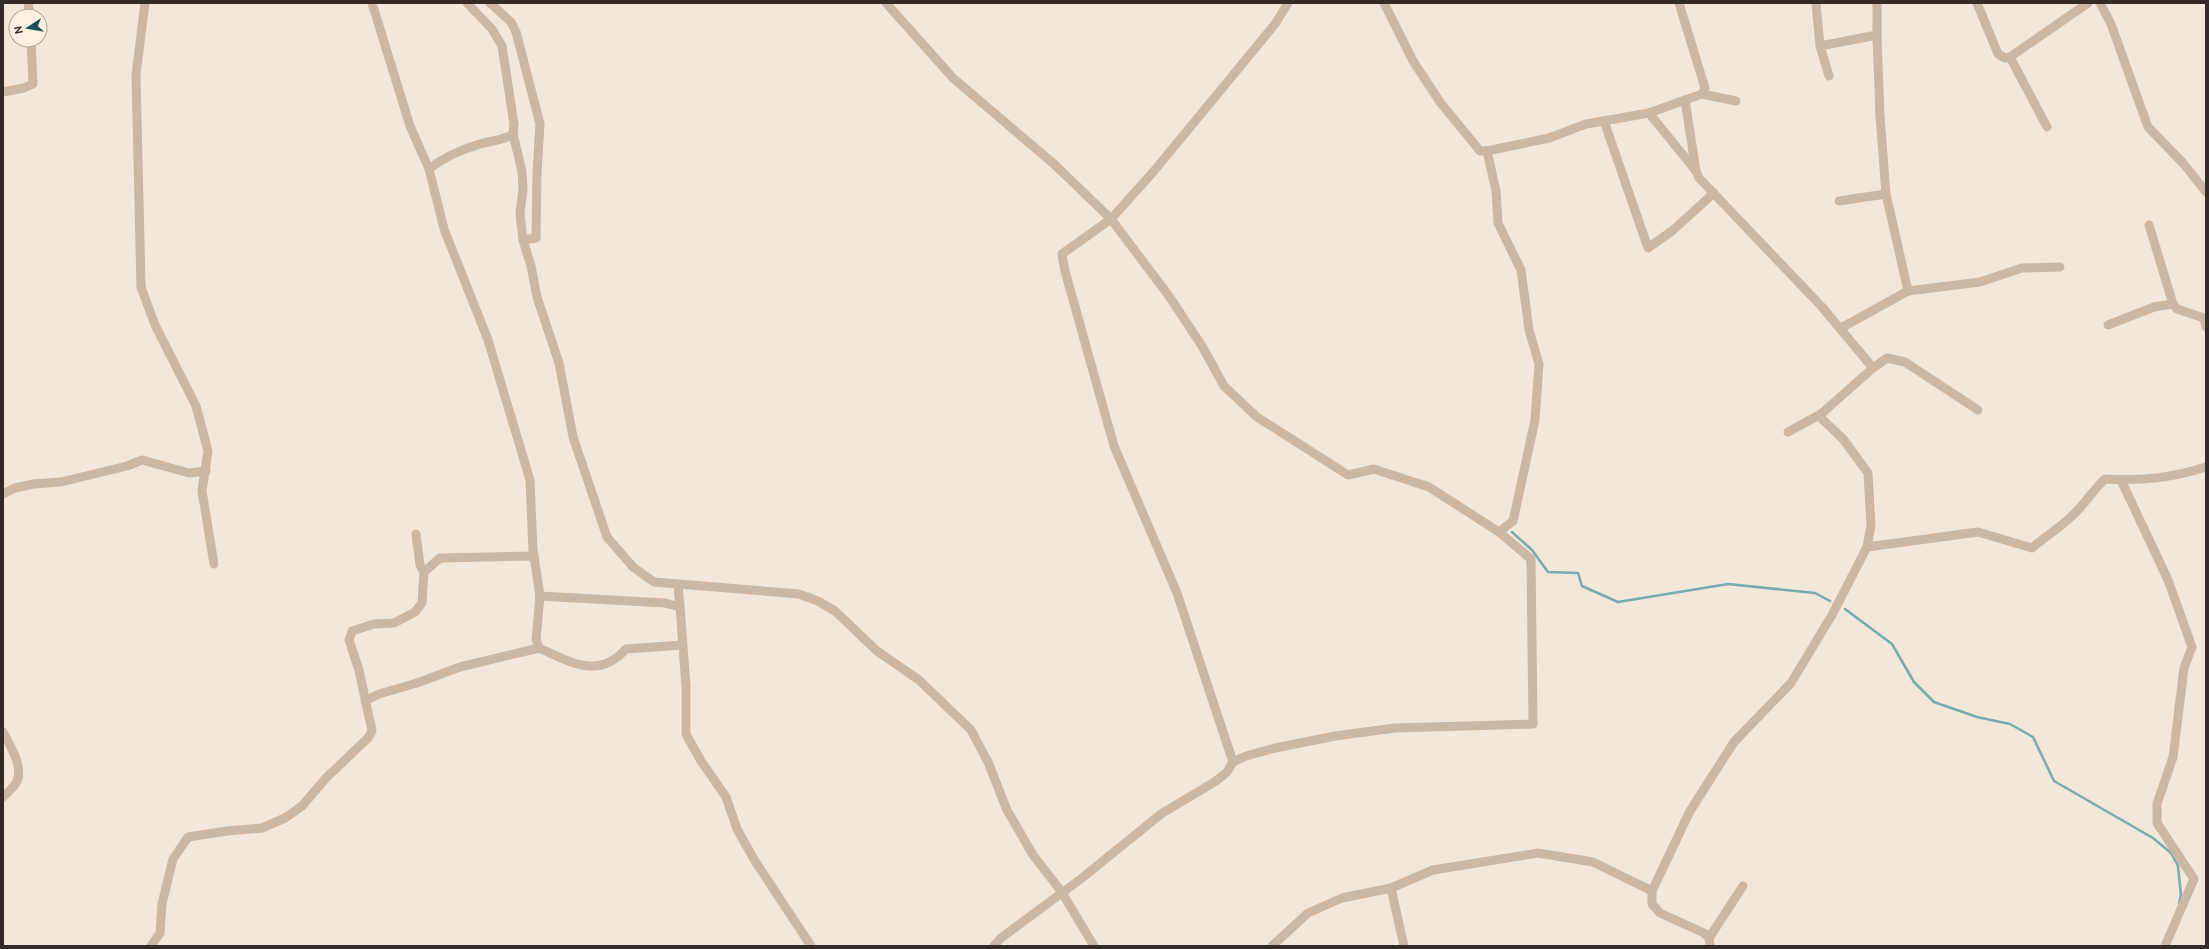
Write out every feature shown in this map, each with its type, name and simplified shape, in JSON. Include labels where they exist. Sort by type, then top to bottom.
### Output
[{"type":"street","points":[[145,3],[136,75],[141,287],[155,325],[196,406],[208,451],[202,491],[214,564]]},
{"type":"street","points":[[372,3],[410,126],[429,169],[444,229],[488,340],[530,480],[534,556],[540,596],[536,639],[539,648]]},
{"type":"street","points":[[467,3],[492,29],[502,46],[514,124],[513,134],[522,171],[523,189],[520,213],[523,240],[532,266],[537,297],[559,363],[573,437],[608,537],[633,567],[654,582],[678,586],[699,585],[799,594],[818,601],[835,611],[876,650],[919,680],[971,730],[988,762],[1011,817],[1033,855],[1062,891],[1094,946]]},
{"type":"street","points":[[490,3],[511,22],[516,32],[540,124],[537,173],[536,238],[523,240]]},
{"type":"street","points":[[886,3],[953,78],[1055,165],[1111,218],[1202,346],[1224,386],[1256,417],[1348,475],[1374,469],[1430,487],[1499,532],[1531,558],[1533,724],[1388,729],[1335,736],[1275,748],[1246,756],[1233,762],[1227,772],[1216,781],[1161,814],[1082,878],[1062,891],[994,946]]},
{"type":"street","points":[[1233,762],[1177,593],[1114,446],[1065,271],[1062,254],[1111,218],[1154,171],[1275,24],[1288,3]]},
{"type":"street","points":[[1384,3],[1413,61],[1440,102],[1480,150],[1487,151],[1542,139],[1586,124],[1649,113],[1702,94],[1736,101]]},
{"type":"street","points":[[1679,3],[1705,88],[1702,94]]},
{"type":"street","points":[[1816,3],[1820,46],[1829,76]]},
{"type":"street","points":[[1877,3],[1880,116],[1886,194],[1908,291]]},
{"type":"street","points":[[1977,3],[1998,54],[2000,57],[2010,58],[2088,3]]},
{"type":"street","points":[[2100,3],[2111,24],[2148,127],[2183,163],[2206,192]]},
{"type":"street","points":[[1820,46],[1877,35]]},
{"type":"street","points":[[3,92],[24,88],[32,84],[31,48]]},
{"type":"street","points":[[2010,58],[2047,127]]},
{"type":"street","points":[[1685,100],[1690,118],[1696,171]]},
{"type":"street","points":[[1649,113],[1696,171],[1699,178],[1841,328],[1873,368]]},
{"type":"street","points":[[1604,121],[1648,248],[1672,231],[1714,194]]},
{"type":"street","points":[[429,169],[438,162],[481,144],[502,140],[513,134]]},
{"type":"street","points":[[1487,151],[1496,191],[1498,223],[1521,270],[1529,330],[1539,364],[1535,420],[1513,521],[1499,532]]},
{"type":"street","points":[[1839,201],[1886,194]]},
{"type":"street","points":[[2149,226],[2173,304],[2178,309],[2205,321]]},
{"type":"street","points":[[1841,328],[1908,291],[1980,282],[2022,268],[2060,267]]},
{"type":"street","points":[[2108,325],[2154,308],[2173,304]]},
{"type":"street","points":[[1788,432],[1821,414],[1873,368],[1887,358],[1905,362],[1978,410]]},
{"type":"street","points":[[1743,886],[1709,942],[1704,933],[1660,913],[1652,904],[1652,891],[1690,811],[1734,742],[1791,683],[1832,615],[1867,547],[1871,526],[1868,473],[1843,439],[1822,419],[1821,414]]},
{"type":"street","points":[[3,494],[15,488],[27,485],[61,482],[127,466],[142,460],[190,473],[206,471]]},
{"type":"street","points":[[1867,547],[1978,532],[2032,548],[2069,519],[2095,487],[2105,479],[2141,481],[2206,468]]},
{"type":"street","points":[[2121,480],[2168,580],[2192,647],[2184,668],[2173,757],[2157,804],[2157,823],[2194,879],[2165,946]]},
{"type":"street","points":[[151,946],[160,933],[162,904],[173,859],[188,837],[227,831],[262,828],[285,818],[302,806],[321,783],[368,738],[372,731],[349,634],[352,631],[374,624],[394,624],[415,612],[422,603],[424,572],[420,565],[416,534]]},
{"type":"street","points":[[424,572],[440,558],[534,556]]},
{"type":"street","points":[[678,586],[686,686],[686,734],[701,761],[726,797],[737,829],[755,861],[811,946]]},
{"type":"street","points":[[540,596],[665,603],[680,607]]},
{"type":"street","points":[[365,701],[379,694],[417,683],[460,667],[539,648],[588,667],[605,665],[617,659],[626,649],[682,645]]},
{"type":"street","points":[[3,732],[15,755],[20,775],[16,784],[3,797]]},
{"type":"street","points":[[1272,946],[1308,913],[1342,898],[1391,888],[1433,870],[1538,853],[1593,862],[1652,891]]},
{"type":"street","points":[[1391,888],[1404,946]]},
{"type":"waterway","points":[[1512,532],[1532,550],[1548,572],[1578,573],[1582,586],[1618,602],[1728,584],[1815,593],[1830,601]]},
{"type":"waterway","points":[[1845,609],[1892,644],[1914,682],[1934,702],[1977,717],[2010,724],[2033,737],[2054,781],[2153,838],[2171,853],[2178,866],[2181,895],[2179,903]]}]
